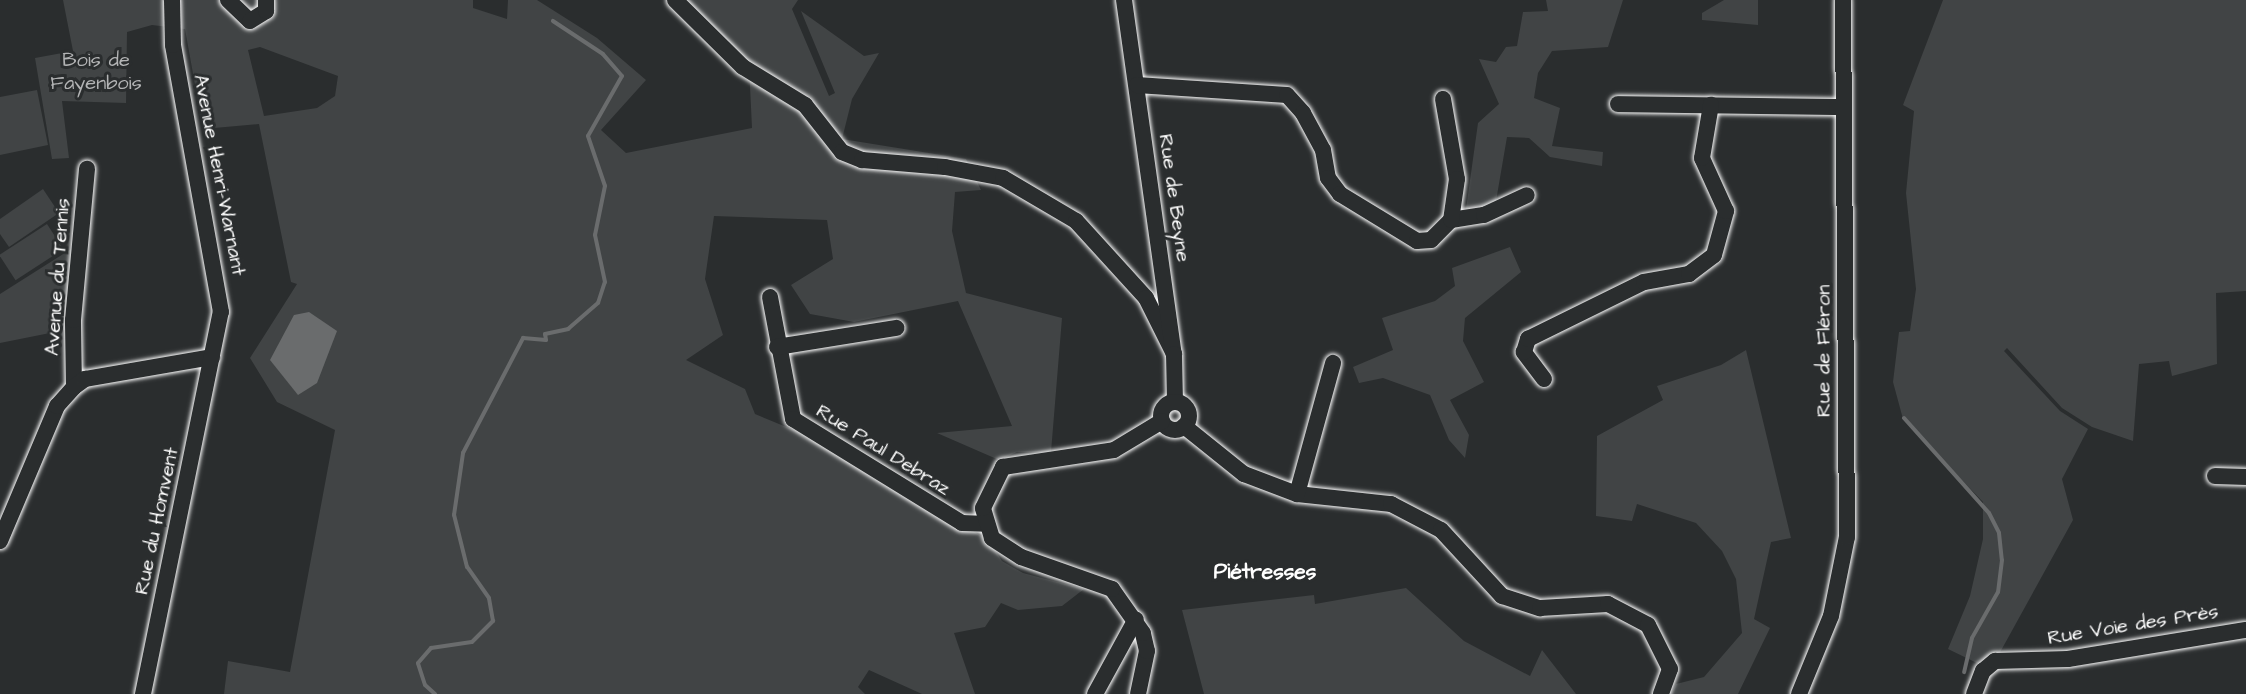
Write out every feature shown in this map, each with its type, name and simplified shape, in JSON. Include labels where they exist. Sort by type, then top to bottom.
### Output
[{"type":"street","name":"Avenue Henri-Warnant","points":[[172,0],[173,45],[218,271],[221,312],[212,357]]},
{"type":"street","points":[[228,0],[250,21],[266,11],[266,0]]},
{"type":"street","points":[[675,0],[743,67],[806,105],[842,152],[862,160],[945,166],[1003,178],[1076,221],[1146,298],[1174,354]]},
{"type":"street","name":"Rue de Beyne","points":[[1124,0],[1174,354],[1175,402]]},
{"type":"street","name":"Rue de Fléron","points":[[1798,694],[1831,616],[1847,537],[1843,0]]},
{"type":"street","points":[[1137,85],[1287,95],[1303,113],[1323,150],[1328,178],[1340,194],[1418,241],[1431,240],[1451,220],[1485,215],[1527,195]]},
{"type":"street","points":[[1443,99],[1457,179],[1451,220]]},
{"type":"street","points":[[1618,104],[1844,107]]},
{"type":"street","points":[[1544,379],[1524,352],[1528,339],[1644,282],[1689,274],[1714,255],[1725,210],[1702,158],[1711,105]]},
{"type":"street","name":"Avenue du Tennis","points":[[74,387],[73,320],[87,169]]},
{"type":"street","name":"Rue Paul Debraz","points":[[770,297],[777,347],[793,419],[962,523],[987,524]]},
{"type":"street","points":[[777,347],[896,328]]},
{"type":"street","points":[[0,541],[57,406],[74,387],[85,379],[212,357]]},
{"type":"street","name":"Rue du Homvent","points":[[143,694],[212,357]]},
{"type":"street","points":[[1297,494],[1333,363]]},
{"type":"street","points":[[1138,694],[1147,651],[1136,618],[1112,590],[1021,557],[992,538],[987,524],[985,496],[1003,468],[1114,450],[1161,421],[1166,403],[1175,402],[1189,410],[1184,426],[1177,430],[1161,421]]},
{"type":"street","points":[[1184,426],[1244,474],[1297,494],[1391,504],[1441,530],[1502,596],[1540,608],[1608,604],[1648,625],[1670,669],[1661,694]]},
{"type":"street","points":[[2215,476],[2246,477]]},
{"type":"street","points":[[1095,694],[1136,618]]},
{"type":"street","name":"Rue Voie des Près","points":[[1974,694],[1983,671],[1995,661],[2068,659],[2246,630]]},
{"type":"green space","name":"Bois de Fayenbois","points":[[63,0],[473,0],[473,8],[507,19],[508,0],[537,0],[597,38],[646,80],[601,130],[626,153],[752,128],[749,65],[686,0],[798,0],[792,9],[829,96],[835,93],[801,11],[864,56],[879,53],[852,99],[842,139],[966,159],[981,190],[955,192],[952,231],[966,293],[1062,318],[1051,452],[1017,452],[999,460],[937,433],[1012,426],[958,301],[854,322],[810,314],[791,285],[833,259],[827,220],[714,216],[705,279],[723,335],[686,360],[745,389],[755,414],[818,440],[988,540],[1002,561],[1023,573],[1084,589],[1062,606],[1018,610],[1001,603],[985,627],[954,633],[975,694],[922,694],[869,670],[858,687],[865,694],[224,694],[228,661],[290,672],[335,430],[277,402],[250,358],[297,284],[291,282],[259,124],[203,129],[185,29],[152,25],[127,32],[126,103],[62,101],[69,158],[52,159],[35,58],[73,51]],"holes":[[[260,47],[338,76],[335,96],[317,108],[264,116],[248,50]]]},
{"type":"green space","points":[[1546,0],[1623,0],[1608,47],[1552,51],[1538,73],[1534,98],[1560,108],[1552,146],[1603,152],[1602,166],[1550,157],[1529,138],[1507,137],[1495,207],[1487,214],[1466,209],[1478,123],[1499,104],[1479,59],[1496,62],[1506,47],[1517,46],[1523,12],[1548,11]]},
{"type":"green space","points":[[1724,0],[1758,0],[1758,25],[1702,20],[1702,13]]},
{"type":"green space","points":[[1943,0],[2246,0],[2246,291],[2216,293],[2217,364],[2172,376],[2169,361],[2139,364],[2133,441],[2092,427],[2062,408],[2007,348],[2004,351],[2060,411],[2088,429],[2062,479],[2073,520],[1998,656],[1981,665],[1948,649],[1970,596],[1983,539],[1983,502],[1903,419],[1893,382],[1899,332],[1910,331],[1916,289],[1906,193],[1914,111],[1903,105]]},
{"type":"green space","points":[[37,90],[48,145],[0,155],[0,97]]},
{"type":"green space","points":[[43,189],[59,213],[9,247],[0,234],[0,219]]},
{"type":"green space","points":[[47,224],[63,249],[16,280],[0,255]]},
{"type":"green space","points":[[79,244],[70,329],[0,343],[0,294]]},
{"type":"green space","points":[[1510,247],[1521,272],[1465,318],[1463,341],[1484,382],[1450,400],[1469,435],[1465,458],[1449,440],[1430,395],[1383,378],[1359,383],[1353,367],[1393,350],[1382,318],[1435,301],[1455,286],[1452,268]]},
{"type":"green space","points":[[1746,350],[1791,538],[1771,542],[1754,619],[1770,628],[1738,694],[1671,694],[1676,684],[1704,677],[1742,633],[1736,579],[1722,551],[1696,523],[1637,504],[1632,521],[1596,516],[1597,436],[1663,400],[1657,386],[1721,365]]},
{"type":"green space","points":[[1406,588],[1464,641],[1530,676],[1542,650],[1576,694],[1204,694],[1182,610],[1314,595],[1315,604]]},
{"type":"shaded area","points":[[309,312],[337,331],[317,383],[298,395],[270,360],[294,315]]},
{"type":"waterway","points":[[435,694],[425,685],[418,663],[431,648],[472,642],[493,621],[489,598],[467,567],[454,515],[463,453],[523,338],[546,340],[545,334],[568,329],[598,303],[605,282],[595,235],[605,186],[588,136],[622,76],[603,54],[553,21]]},
{"type":"waterway","points":[[1904,418],[1989,513],[1999,533],[2002,560],[1998,592],[1972,638],[1964,672]]},
{"type":"district","name":"Piétresses","points":[[1265,572]]}]
